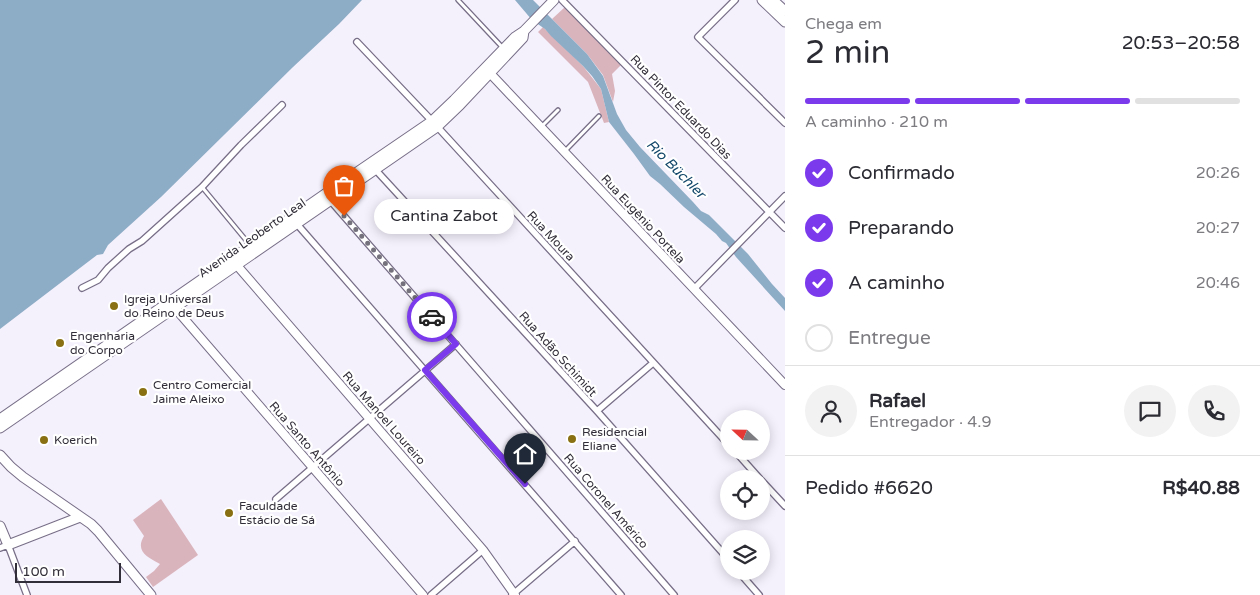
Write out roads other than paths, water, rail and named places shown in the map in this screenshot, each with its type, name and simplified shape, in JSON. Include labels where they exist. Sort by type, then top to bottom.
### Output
[{"type":"main road","points":[[527,28],[554,0]]},
{"type":"main road","points":[[762,0],[785,22]]},
{"type":"main road","points":[[773,0],[785,11]]},
{"type":"main road","name":"Avenida Leoberto Leal","points":[[0,428],[174,307],[234,261],[251,245],[327,197],[456,108],[504,48],[527,28]]},
{"type":"main road","name":"Avenida Leoberto Leal","points":[[488,70],[523,38],[527,28]]},
{"type":"main road","name":"Avenida Leoberto Leal","points":[[0,419],[234,261],[296,223],[327,197]]},
{"type":"main road","points":[[0,455],[23,477],[91,524],[151,595]]},
{"type":"main road","points":[[0,526],[4,547],[80,517]]},
{"type":"street","name":"Rua Pintor Eduardo Dias","points":[[562,0],[785,228]]},
{"type":"street","points":[[735,0],[698,37],[785,123]]},
{"type":"street","name":"Rua Moura","points":[[357,42],[720,435]]},
{"type":"street","name":"Rua Eugênio Portela","points":[[488,70],[785,385]]},
{"type":"street","points":[[82,288],[98,280],[129,248],[142,241],[202,187],[282,105]]},
{"type":"street","name":"Rua Adão Schimidt","points":[[372,166],[597,411],[720,550]]},
{"type":"street","points":[[694,289],[785,196]]},
{"type":"street","name":"Rua Coronel Américo","points":[[327,197],[674,595]]},
{"type":"street","points":[[296,223],[621,595]]},
{"type":"street","name":"Rua Manoel Loureiro","points":[[234,261],[483,550],[513,594]]},
{"type":"street","name":"Rua Santo Antônio","points":[[174,307],[422,595]]},
{"type":"street","points":[[276,499],[456,344]]},
{"type":"street","points":[[597,411],[653,362]]},
{"type":"street","points":[[743,460],[752,470]]},
{"type":"street","points":[[770,490],[785,506]]},
{"type":"street","points":[[513,594],[575,541]]},
{"type":"street","points":[[4,547],[27,595]]},
{"type":"street","points":[[431,595],[483,550]]},
{"type":"street","points":[[746,580],[759,595]]},
{"type":"lane","points":[[458,0],[504,48]]},
{"type":"lane","points":[[541,127],[558,110]]},
{"type":"lane","points":[[564,152],[599,116]]},
{"type":"lane","points":[[202,187],[251,245]]},
{"type":"water","points":[[0,0],[362,0],[161,197],[108,245],[103,254],[97,255],[0,329]]},
{"type":"water","points":[[515,0],[533,0],[587,54],[603,76],[617,114],[626,130],[701,211],[709,215],[748,254],[785,298],[785,311],[736,257],[726,243],[650,176],[609,122],[601,89],[592,76],[545,29],[532,20]]},
{"type":"place","name":"Cantina Zabot","points":[[344,216]]},
{"type":"place","name":"Igreja Universal do Reino de Deus","points":[[114,306]]},
{"type":"place","name":"Engenharia do Corpo","points":[[60,343]]},
{"type":"place","name":"Centro Comercial Jaime Aleixo","points":[[143,392]]},
{"type":"place","name":"Residencial Eliane","points":[[572,439]]},
{"type":"place","name":"Koerich","points":[[44,440]]},
{"type":"place","name":"Faculdade Estácio de Sá","points":[[229,513]]},
{"type":"water label","name":"Rio Büchler","points":[[676,169]]}]
